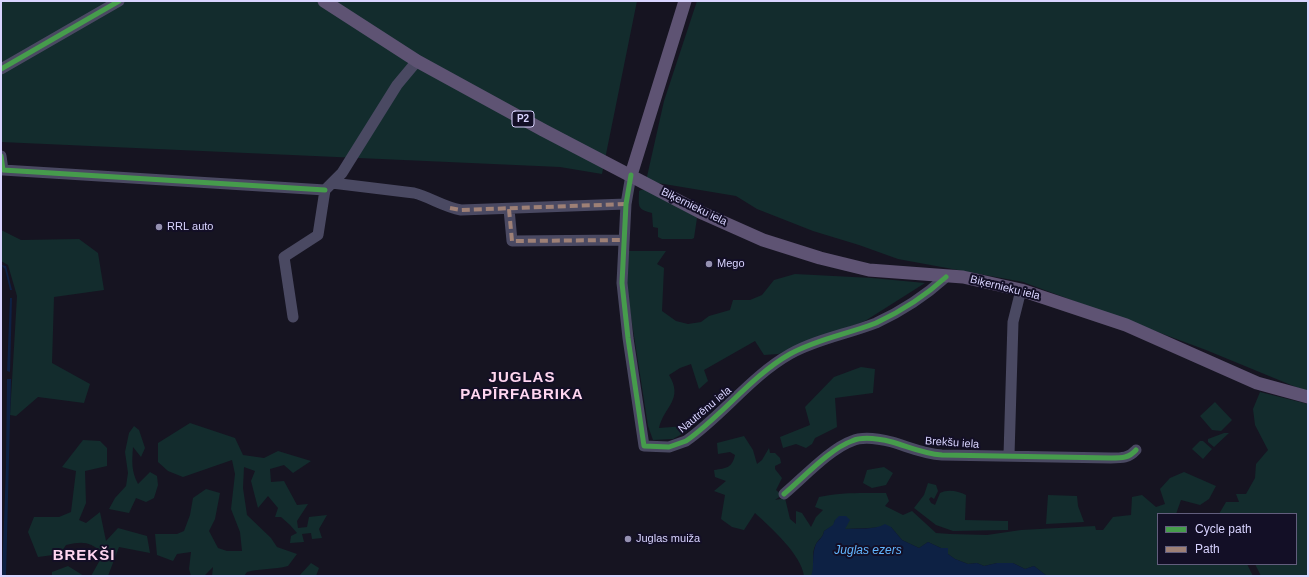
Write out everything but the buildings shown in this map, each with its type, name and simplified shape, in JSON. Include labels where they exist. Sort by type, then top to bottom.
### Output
[{"type":"main road","name":"P2","points":[[324,1],[417,60],[543,130],[631,175]]},
{"type":"main road","points":[[631,175],[685,1]]},
{"type":"main road","name":"Biķernieku iela","points":[[631,175],[700,212],[763,240],[820,258],[869,270],[985,281],[1021,290],[1126,325],[1257,383],[1308,397]]},
{"type":"street","points":[[1,68],[119,1]]},
{"type":"street","points":[[293,317],[284,257],[318,235],[328,187],[342,173],[397,85],[417,60]]},
{"type":"street","points":[[1,156],[3,170],[414,193],[425,196],[450,208],[461,210],[626,204]]},
{"type":"street","name":"Nautrēnu iela","points":[[631,175],[626,204],[622,283],[628,338],[644,446],[669,447],[686,441],[779,361],[800,349],[875,323],[900,311],[923,297],[946,277]]},
{"type":"street","points":[[508,208],[512,241],[624,240]]},
{"type":"street","points":[[1009,455],[1013,322],[1021,290]]},
{"type":"street","name":"Brekšu iela","points":[[784,494],[837,449],[853,440],[877,439],[930,454],[1124,458],[1131,455],[1136,450]]},
{"type":"green space","points":[[1,1],[637,1],[602,174],[560,167],[1,142]]},
{"type":"green space","points":[[697,1],[1308,1],[1308,392],[1206,350],[1023,282],[898,259],[813,231],[757,209],[736,196],[646,181],[664,101]]},
{"type":"green space","points":[[647,190],[693,214],[697,218],[694,238],[662,239],[658,237],[658,228],[653,227],[652,213],[643,210],[640,206],[639,191]]},
{"type":"green space","points":[[1,230],[21,240],[79,239],[98,253],[104,290],[54,297],[52,363],[90,384],[84,403],[38,397],[16,416],[10,415],[17,296],[8,265],[1,261]]},
{"type":"green space","points":[[626,251],[666,251],[657,264],[664,268],[662,311],[676,321],[688,324],[701,322],[709,316],[730,310],[733,300],[750,300],[762,295],[774,280],[795,274],[872,278],[925,283],[865,321],[778,354],[764,355],[755,341],[704,370],[708,381],[699,389],[691,364],[680,368],[669,375],[673,384],[674,397],[672,403],[661,420],[659,428],[685,426],[691,429],[673,439],[653,440],[648,426],[627,291]]},
{"type":"green space","points":[[861,367],[875,369],[873,393],[835,398],[837,427],[815,438],[812,444],[806,448],[796,444],[783,448],[780,437],[810,425],[805,407],[834,377]]},
{"type":"green space","points":[[1260,392],[1308,404],[1308,576],[1261,576],[1256,565],[1297,565],[1297,513],[1220,513],[1226,502],[1239,502],[1236,494],[1246,494],[1255,478],[1256,464],[1268,450],[1255,425],[1253,409]]},
{"type":"green space","points":[[1215,402],[1232,420],[1221,431],[1212,430],[1200,416]]},
{"type":"green space","points":[[190,423],[235,438],[243,455],[264,458],[278,451],[311,461],[293,473],[284,465],[270,469],[271,482],[284,481],[297,505],[308,504],[297,521],[298,528],[307,527],[309,517],[327,515],[319,529],[322,538],[312,539],[311,533],[302,534],[304,542],[290,543],[291,536],[297,533],[281,517],[275,517],[278,508],[268,496],[258,508],[251,481],[255,471],[244,467],[243,488],[247,515],[271,538],[277,547],[297,554],[288,566],[247,572],[244,576],[212,576],[213,567],[204,576],[191,576],[189,569],[191,552],[177,554],[173,561],[157,555],[155,534],[177,534],[184,531],[190,515],[193,498],[206,489],[220,493],[215,519],[209,531],[218,548],[227,551],[242,551],[240,532],[231,509],[235,474],[232,460],[183,477],[168,471],[158,462],[158,443]]},
{"type":"green space","points":[[134,426],[139,430],[145,448],[141,457],[133,447],[132,466],[134,475],[138,484],[150,472],[157,476],[158,485],[154,498],[146,502],[136,498],[129,513],[109,509],[115,498],[126,486],[128,473],[125,452],[129,433]]},
{"type":"green space","points":[[1224,433],[1229,433],[1214,447],[1208,442],[1208,439]]},
{"type":"green space","points":[[744,436],[753,450],[757,464],[762,460],[769,448],[770,453],[775,453],[780,458],[781,463],[775,466],[775,469],[782,478],[776,490],[782,495],[775,500],[785,498],[790,519],[796,524],[796,511],[802,513],[811,527],[816,517],[823,510],[815,507],[819,497],[843,494],[886,493],[889,501],[885,506],[903,515],[912,511],[936,533],[987,535],[1021,530],[1095,526],[1096,530],[1103,530],[1113,517],[1131,515],[1132,497],[1142,495],[1156,507],[1165,504],[1160,489],[1170,478],[1184,472],[1216,486],[1209,499],[1200,505],[1181,500],[1176,513],[1157,513],[1157,565],[1248,565],[1253,576],[1047,576],[1034,566],[1025,569],[1013,563],[997,563],[984,566],[977,563],[968,564],[955,559],[948,554],[948,548],[941,548],[928,542],[919,548],[902,540],[891,527],[845,529],[835,520],[834,525],[824,531],[814,548],[812,575],[804,576],[802,568],[791,550],[755,513],[744,530],[732,527],[721,519],[725,495],[714,491],[726,481],[715,477],[714,470],[728,467],[732,463],[735,455],[730,452],[718,454],[717,443]]},
{"type":"green space","points":[[83,440],[100,441],[107,448],[107,466],[85,471],[86,503],[79,520],[86,523],[100,512],[106,541],[118,528],[147,536],[150,553],[119,547],[108,576],[91,576],[104,553],[94,547],[86,543],[66,545],[60,554],[38,557],[28,532],[34,517],[59,517],[71,512],[76,471],[62,467]]},
{"type":"green space","points":[[1200,441],[1203,441],[1212,449],[1203,459],[1192,449]]},
{"type":"green space","points":[[884,467],[893,473],[886,485],[872,488],[863,483],[867,470]]},
{"type":"green space","points":[[928,483],[936,485],[938,491],[934,499],[931,497],[929,499],[931,503],[935,505],[940,493],[950,491],[960,492],[966,495],[965,520],[1008,521],[1008,530],[953,531],[936,525],[914,508],[924,495]]},
{"type":"green space","points":[[1048,495],[1077,496],[1078,506],[1084,522],[1046,524]]},
{"type":"green space","points":[[311,563],[319,568],[316,576],[299,576]]},
{"type":"green space","points":[[68,566],[84,576],[52,576],[52,572]]},
{"type":"water","points":[[1,265],[6,266],[12,290],[10,290],[5,269]]},
{"type":"water","points":[[10,298],[12,298],[10,372],[7,371]]},
{"type":"water","points":[[7,379],[11,379],[6,576],[2,576],[6,467]]},
{"type":"water","name":"Juglas ezers","points":[[839,516],[846,516],[850,520],[845,529],[871,528],[885,524],[891,527],[902,540],[919,548],[928,542],[941,548],[948,548],[948,554],[955,559],[968,564],[977,563],[984,566],[997,563],[1013,563],[1025,569],[1034,566],[1047,576],[811,576],[816,544],[822,537],[824,531],[833,525]]},
{"type":"marked path","points":[[450,208],[461,210],[626,204]]},
{"type":"marked path","points":[[509,209],[512,241],[624,240]]},
{"type":"cycle path","points":[[1,69],[119,1]]},
{"type":"cycle path","points":[[1,156],[3,170],[325,190]]},
{"type":"cycle path","points":[[631,175],[626,204],[622,283],[628,338],[644,446],[669,447],[686,441],[712,420],[762,373],[790,354],[822,340],[876,323],[921,297],[946,277]]},
{"type":"cycle path","points":[[784,494],[835,450],[856,439],[872,438],[892,442],[923,452],[942,455],[1122,458],[1128,456],[1136,450]]},
{"type":"place","name":"RRL auto","points":[[159,227]]},
{"type":"place","name":"Mego","points":[[709,264]]},
{"type":"place","name":"Juglas muiža","points":[[628,539]]},
{"type":"district","name":"JUGLAS PAPĪRFABRIKA","points":[[522,386]]},
{"type":"district","name":"BREKŠI","points":[[84,556]]}]
